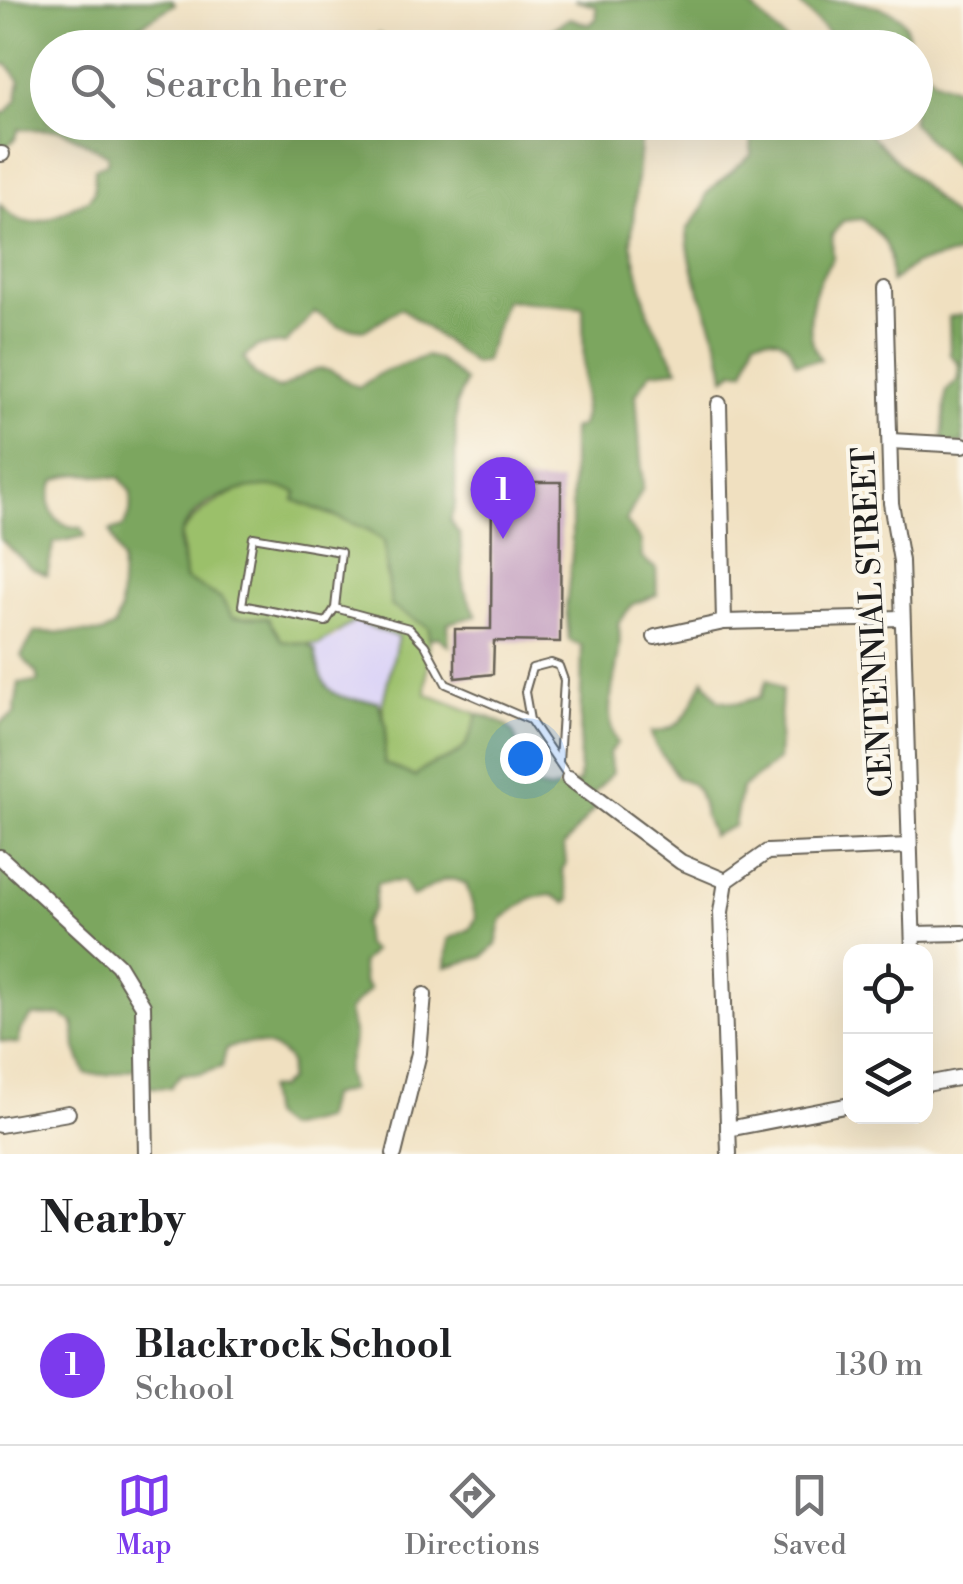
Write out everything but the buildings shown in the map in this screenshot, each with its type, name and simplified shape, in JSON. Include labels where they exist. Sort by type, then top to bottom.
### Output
[{"type":"street","name":"CENTENNIAL STREET","points":[[885,290],[892,503],[901,561],[913,944]]},
{"type":"street","points":[[719,404],[724,622]]},
{"type":"street","points":[[892,441],[963,446]]},
{"type":"street","points":[[655,637],[724,622],[902,618]]},
{"type":"street","points":[[569,778],[681,862],[726,881]]},
{"type":"street","points":[[728,1154],[722,912],[726,881],[767,852],[909,846]]},
{"type":"street","points":[[0,857],[118,965],[143,1006],[146,1154]]},
{"type":"street","points":[[913,934],[963,933]]},
{"type":"street","points":[[394,1154],[418,1053],[424,995]]},
{"type":"street","points":[[933,1083],[963,1077]]},
{"type":"street","points":[[728,1129],[843,1106]]},
{"type":"street","points":[[0,1125],[68,1112]]},
{"type":"lane","points":[[253,537],[342,552],[335,608],[326,622],[242,605],[253,537]]},
{"type":"lane","points":[[335,608],[409,628],[425,645],[446,684],[530,720]]},
{"type":"lane","points":[[559,764],[564,680],[559,666],[551,662],[532,668],[526,677],[530,720],[559,764],[569,778]]},
{"type":"shaded area","points":[[356,620],[398,637],[382,706],[378,701],[347,700],[332,694],[320,681],[315,650],[308,645],[333,639]]},
{"type":"green space","points":[[0,0],[171,0],[175,4],[133,30],[30,30],[30,129],[19,129],[15,139],[0,152],[0,113],[6,113],[17,99],[20,81],[8,65],[0,64]]},
{"type":"green space","points":[[574,0],[745,0],[775,30],[551,30],[570,18],[589,25],[597,18],[596,6]]},
{"type":"green space","points":[[796,0],[873,6],[898,16],[906,30],[825,30]]},
{"type":"green space","points":[[933,78],[963,91],[963,176],[928,140],[933,140]]},
{"type":"green space","points":[[80,140],[640,140],[631,243],[649,316],[678,369],[651,372],[636,394],[643,488],[626,521],[641,542],[642,558],[656,569],[657,595],[633,604],[618,623],[619,652],[610,714],[617,743],[609,753],[612,773],[593,794],[599,803],[564,846],[566,863],[562,870],[570,900],[566,903],[552,895],[531,898],[502,919],[496,945],[483,957],[446,967],[448,939],[470,929],[476,918],[466,884],[443,881],[412,897],[403,881],[377,883],[373,909],[363,924],[365,945],[373,951],[361,964],[364,983],[370,989],[348,1011],[354,1037],[346,1072],[350,1090],[329,1096],[324,1119],[285,1128],[271,1117],[267,1089],[279,1088],[288,1080],[290,1063],[278,1051],[261,1044],[234,1046],[226,1050],[222,1067],[200,1074],[181,1074],[170,1088],[148,1087],[146,1066],[106,1075],[86,1074],[76,1049],[74,1023],[59,1015],[32,1016],[20,1031],[19,1044],[0,1041],[0,723],[14,714],[19,683],[38,682],[36,672],[21,656],[35,632],[102,633],[114,627],[120,611],[122,561],[110,531],[123,527],[130,513],[131,493],[120,478],[79,474],[55,481],[50,500],[53,514],[64,524],[82,528],[85,536],[54,543],[47,575],[31,568],[0,539],[0,204],[21,221],[52,217],[88,200],[94,191],[95,168],[107,163],[108,155]],"holes":[[[505,300],[583,307],[581,426],[572,429],[572,554],[566,606],[569,640],[582,646],[579,783],[549,790],[528,785],[513,733],[496,720],[478,714],[460,752],[426,767],[415,777],[384,763],[386,727],[378,701],[350,699],[333,692],[322,677],[315,650],[307,644],[282,641],[268,618],[232,617],[221,598],[185,579],[180,544],[189,519],[215,499],[232,493],[282,488],[297,492],[294,500],[369,530],[384,541],[391,606],[429,628],[429,639],[438,637],[449,646],[448,623],[477,616],[464,589],[460,535],[450,521],[455,505],[456,405],[465,381],[438,359],[426,356],[380,373],[360,387],[323,370],[309,372],[277,389],[254,374],[244,358],[257,346],[286,343],[315,312],[340,327],[365,330],[401,308],[474,364],[485,361]]]},
{"type":"green space","points":[[751,140],[875,140],[963,226],[963,253],[915,264],[891,282],[889,252],[883,240],[862,219],[843,221],[832,235],[833,259],[820,281],[812,308],[811,336],[821,360],[796,363],[782,341],[755,339],[745,371],[734,371],[725,378],[692,267],[687,230],[703,208],[706,194],[751,155]]},
{"type":"green space","points":[[963,314],[963,444],[942,444],[946,391],[959,379],[958,362],[950,355],[949,317]]},
{"type":"green space","points":[[253,484],[278,485],[297,492],[294,500],[369,530],[384,541],[387,577],[429,628],[426,694],[478,714],[460,752],[426,767],[415,777],[384,763],[386,727],[382,706],[398,637],[356,621],[318,645],[282,641],[232,617],[221,598],[185,579],[181,534],[204,510]]},
{"type":"green space","points":[[704,679],[718,700],[739,703],[760,697],[767,680],[782,690],[778,760],[741,789],[734,826],[712,836],[697,790],[677,778],[651,732],[679,722]]},
{"type":"place","name":"Blackrock School","points":[[503,539]]}]
